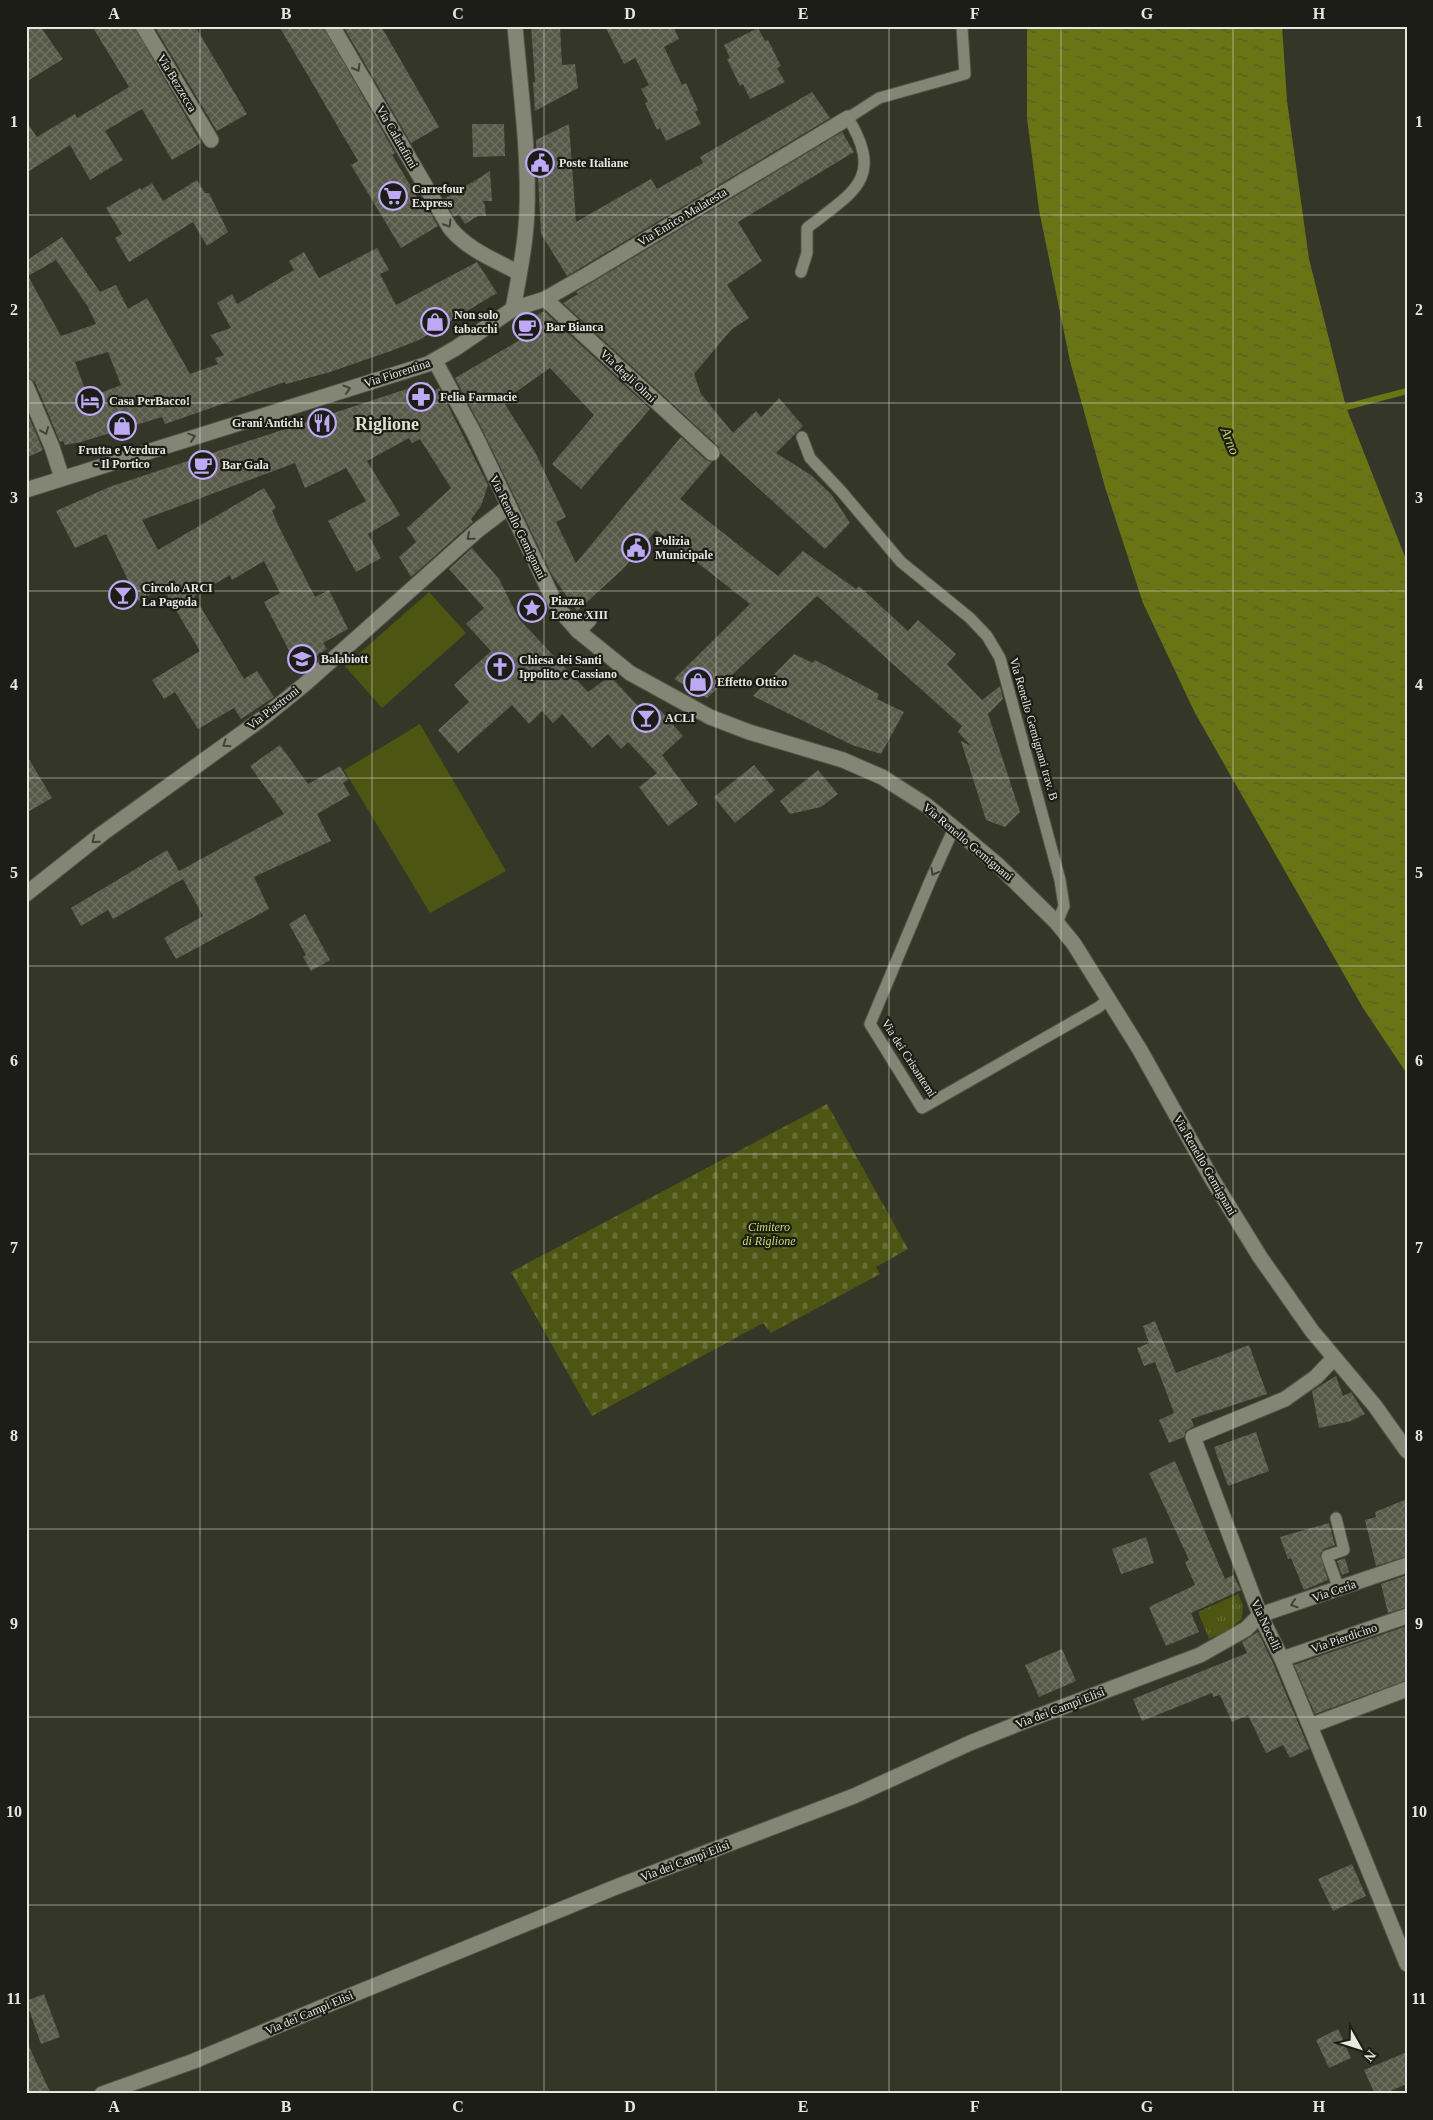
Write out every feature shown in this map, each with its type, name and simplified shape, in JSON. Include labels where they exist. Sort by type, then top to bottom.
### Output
[{"type":"street","name":"Via Bezzecca","points":[[143,26],[211,140]]},
{"type":"street","name":"Via Calatafimi","points":[[332,26],[450,228],[472,248],[519,273]]},
{"type":"street","points":[[513,309],[527,211],[527,171],[516,26]]},
{"type":"street","name":"Via Enrico Malatesta","points":[[513,309],[545,298],[848,118]]},
{"type":"street","name":"Via degli Olmi","points":[[545,298],[712,453]]},
{"type":"street","name":"Via Fiorentina","points":[[26,490],[435,361],[513,309]]},
{"type":"street","name":"Via Renello Gemignani","points":[[435,361],[475,435],[556,607],[584,626],[630,673],[690,708],[749,732],[843,760],[870,772],[926,805],[1005,872],[1057,923],[1074,944],[1140,1050],[1212,1179],[1260,1257],[1312,1331],[1375,1406],[1407,1451]]},
{"type":"street","points":[[26,386],[52,447],[62,478]]},
{"type":"street","name":"Via Piastroni","points":[[26,894],[122,819],[263,718],[305,684],[478,530],[508,507]]},
{"type":"street","name":"Via Nocelli","points":[[1334,1358],[1316,1377],[1285,1399],[1192,1437],[1260,1615],[1282,1659],[1407,1964]]},
{"type":"street","name":"Via Ceria","points":[[1260,1615],[1407,1565]]},
{"type":"street","name":"Via dei Campi Elisi","points":[[102,2094],[194,2061],[616,1888],[854,1796],[970,1743],[1020,1723],[1200,1655],[1246,1630],[1260,1615]]},
{"type":"street","name":"Via Pierdicino","points":[[1282,1659],[1407,1616]]},
{"type":"street","points":[[1310,1726],[1407,1689]]},
{"type":"lane","points":[[801,272],[806,253],[807,228],[842,203],[858,183],[864,170],[866,162],[861,142],[848,118],[879,98],[965,74],[962,27]]},
{"type":"lane","name":"Via Renello Gemignani trav. B","points":[[802,437],[810,458],[841,491],[900,562],[970,618],[987,636],[1000,658],[1046,821],[1060,880],[1064,906],[1057,923]]},
{"type":"lane","name":"Via dei Crisantemi","points":[[954,828],[930,880],[870,1024],[922,1108],[1098,1007],[1108,999]]},
{"type":"lane","points":[[1336,1518],[1344,1550],[1327,1556],[1339,1589]]},
{"type":"green space","points":[[429,592],[466,633],[382,708],[345,666]]},
{"type":"green space","points":[[420,724],[506,871],[430,913],[344,770]]},
{"type":"green space","name":"Cimitero di Riglione","points":[[827,1104],[908,1249],[876,1267],[880,1274],[771,1333],[763,1323],[592,1416],[511,1272]]},
{"type":"green space","points":[[1238,1594],[1243,1605],[1242,1619],[1230,1629],[1209,1639],[1198,1612]]},
{"type":"water","name":"Arno","points":[[1027,26],[1282,26],[1287,101],[1309,259],[1346,407],[1407,562],[1407,1074],[1363,1008],[1195,713],[1143,603],[1105,487],[1070,361],[1039,210],[1027,118]]},
{"type":"building","points":[[26,26],[40,26],[63,59],[26,82]]},
{"type":"building","points":[[92,26],[134,26],[201,143],[172,160],[142,109],[105,131],[123,160],[90,180],[70,145],[26,173],[26,121],[37,137],[75,114],[77,118],[129,87]]},
{"type":"building","points":[[154,26],[195,26],[247,114],[217,131]]},
{"type":"building","points":[[279,26],[323,26],[395,153],[392,155],[425,210],[428,209],[438,226],[401,248],[351,165],[358,161]]},
{"type":"building","points":[[343,26],[381,26],[439,127],[411,143]]},
{"type":"building","points":[[531,26],[560,26],[562,65],[575,64],[578,88],[535,111],[533,82],[535,82]]},
{"type":"building","points":[[605,26],[673,26],[679,39],[664,47],[682,85],[686,83],[698,110],[695,112],[701,124],[666,141],[660,128],[657,130],[645,103],[648,102],[641,89],[649,85],[635,58],[624,64]]},
{"type":"building","points":[[758,28],[765,41],[768,40],[781,66],[777,68],[785,82],[750,99],[743,84],[740,86],[727,59],[730,58],[724,45]]},
{"type":"building","points":[[812,92],[830,118],[567,276],[541,234],[536,140],[569,124],[576,222],[651,179],[657,189],[703,163],[700,157]]},
{"type":"building","points":[[472,124],[504,124],[505,156],[473,157]]},
{"type":"building","points":[[842,132],[854,152],[738,222],[762,261],[727,285],[749,318],[731,330],[694,374],[701,394],[733,433],[756,411],[761,417],[779,398],[803,426],[776,453],[811,475],[831,494],[850,523],[825,549],[721,454],[718,446],[563,303],[578,294],[576,292]]},
{"type":"building","points":[[490,171],[492,201],[482,201],[485,205],[486,216],[478,216],[465,224],[459,214],[454,217],[444,199],[472,182],[473,184],[473,182]]},
{"type":"building","points":[[197,180],[205,193],[209,193],[228,232],[207,246],[193,222],[129,262],[115,238],[122,234],[106,208],[152,183],[163,201]]},
{"type":"building","points":[[62,237],[100,292],[116,285],[128,309],[147,298],[190,374],[218,364],[215,358],[224,355],[210,335],[231,328],[217,303],[232,294],[237,304],[294,270],[289,261],[304,252],[319,278],[377,248],[389,270],[380,274],[396,305],[477,262],[497,293],[419,340],[391,351],[330,372],[286,384],[285,382],[165,424],[162,417],[81,442],[65,445],[63,441],[60,442],[35,382],[26,377],[26,261]],"holes":[[[56,260],[88,307],[96,324],[61,336],[28,276]],[[108,352],[121,385],[88,398],[75,362]]]},
{"type":"building","points":[[544,311],[650,409],[581,489],[552,464],[594,415],[550,368],[503,401],[535,452],[566,517],[556,522],[576,563],[681,437],[706,460],[712,462],[680,499],[778,576],[803,551],[856,589],[859,586],[908,631],[918,620],[956,654],[947,664],[982,700],[1000,686],[1003,699],[988,714],[1020,812],[1005,827],[986,820],[961,741],[971,746],[958,732],[962,726],[817,596],[707,698],[674,679],[750,604],[656,530],[624,568],[577,611],[552,575],[483,431],[455,378],[525,337],[519,326]]},
{"type":"building","points":[[428,382],[433,391],[439,388],[488,485],[481,506],[471,519],[473,522],[411,577],[399,557],[416,542],[407,528],[451,488],[420,439],[412,443],[409,438],[367,461],[400,515],[368,534],[381,558],[356,572],[328,521],[366,501],[346,468],[305,488],[295,463],[142,520],[158,550],[264,488],[276,508],[272,511],[280,529],[315,597],[329,590],[348,629],[323,643],[327,649],[298,668],[264,602],[280,593],[264,561],[232,580],[230,575],[194,596],[244,679],[257,671],[274,697],[241,719],[234,708],[198,729],[175,692],[164,699],[152,680],[200,651],[163,588],[138,601],[106,534],[75,548],[56,511],[109,487]]},
{"type":"building","points":[[26,410],[43,450],[26,458]]},
{"type":"building","points":[[472,548],[499,579],[519,619],[588,692],[610,676],[639,707],[643,703],[654,716],[660,710],[683,736],[662,755],[698,804],[668,826],[639,787],[657,773],[628,742],[621,749],[608,734],[592,748],[562,714],[553,723],[542,711],[529,724],[512,705],[458,753],[438,730],[469,702],[454,685],[491,651],[466,624],[484,608],[449,569]]},
{"type":"building","points":[[794,654],[813,663],[815,660],[879,694],[877,699],[904,712],[881,754],[852,745],[753,696]]},
{"type":"building","points":[[280,745],[308,784],[340,766],[348,780],[343,783],[350,795],[317,814],[331,841],[254,877],[269,909],[176,959],[164,938],[203,916],[183,879],[113,919],[108,910],[81,926],[71,908],[167,850],[179,871],[284,814],[250,766]]},
{"type":"building","points":[[26,754],[52,798],[26,813]]},
{"type":"building","points":[[754,765],[775,790],[735,823],[714,797]]},
{"type":"building","points":[[818,770],[838,794],[821,807],[790,814],[780,801]]},
{"type":"building","points":[[305,914],[330,960],[311,971],[303,957],[306,955],[289,924]]},
{"type":"building","points":[[1155,1321],[1176,1373],[1249,1345],[1267,1394],[1191,1419],[1194,1426],[1186,1431],[1184,1437],[1169,1443],[1159,1420],[1174,1413],[1155,1362],[1144,1366],[1137,1348],[1149,1343],[1143,1326]]},
{"type":"building","points":[[1336,1376],[1343,1396],[1351,1392],[1365,1414],[1351,1421],[1319,1428],[1312,1391]]},
{"type":"building","points":[[1256,1432],[1269,1471],[1228,1486],[1214,1447]]},
{"type":"building","points":[[1175,1461],[1225,1579],[1233,1575],[1241,1590],[1191,1613],[1199,1632],[1166,1646],[1149,1607],[1195,1585],[1185,1562],[1189,1560],[1149,1473]]},
{"type":"building","points":[[1407,1499],[1407,1556],[1376,1566],[1365,1520],[1376,1517],[1375,1512]]},
{"type":"building","points":[[1329,1523],[1335,1545],[1324,1549],[1320,1555],[1328,1580],[1304,1590],[1291,1558],[1288,1559],[1280,1537]]},
{"type":"building","points":[[1146,1537],[1154,1563],[1121,1574],[1112,1549]]},
{"type":"building","points":[[1345,1558],[1349,1572],[1342,1575],[1337,1561]]},
{"type":"building","points":[[1407,1575],[1407,1607],[1388,1613],[1381,1584]]},
{"type":"building","points":[[1407,1626],[1407,1680],[1315,1714],[1294,1665]]},
{"type":"building","points":[[1258,1632],[1309,1749],[1290,1758],[1283,1745],[1266,1753],[1248,1715],[1232,1722],[1220,1695],[1213,1697],[1212,1693],[1142,1721],[1133,1699],[1247,1653],[1242,1642]]},
{"type":"building","points":[[1062,1649],[1076,1681],[1039,1697],[1025,1665]]},
{"type":"building","points":[[1352,1864],[1366,1896],[1333,1911],[1318,1879]]},
{"type":"building","points":[[44,1994],[60,2037],[41,2044],[26,2001]]},
{"type":"building","points":[[1338,2029],[1351,2058],[1329,2068],[1316,2040]]},
{"type":"building","points":[[26,2040],[51,2094],[26,2094]]},
{"type":"building","points":[[1407,2052],[1407,2084],[1383,2094],[1375,2094],[1364,2070]]},
{"type":"waterway","points":[[1346,407],[1407,391]]},
{"type":"place","name":"Poste Italiane","points":[[540,163]]},
{"type":"place","name":"Carrefour Express","points":[[393,196]]},
{"type":"place","name":"Non solo tabacchi","points":[[435,322]]},
{"type":"place","name":"Bar Bianca","points":[[527,327]]},
{"type":"place","name":"Felia Farmacie","points":[[421,397]]},
{"type":"place","name":"Casa PerBacco!","points":[[90,401]]},
{"type":"place","name":"Grani Antichi","points":[[322,423]]},
{"type":"place","name":"Frutta e Verdura - Il Portico","points":[[122,426]]},
{"type":"place","name":"Bar Gala","points":[[203,465]]},
{"type":"place","name":"Polizia Municipale","points":[[636,548]]},
{"type":"place","name":"Circolo ARCI La Pagoda","points":[[123,595]]},
{"type":"place","name":"Piazza Leone XIII","points":[[532,608]]},
{"type":"place","name":"Balabiott","points":[[302,659]]},
{"type":"place","name":"Chiesa dei Santi Ippolito e Cassiano","points":[[500,667]]},
{"type":"place","name":"Effetto Ottico","points":[[698,682]]},
{"type":"place","name":"ACLI","points":[[646,718]]},
{"type":"district","name":"Riglione","points":[[387,424]]}]
